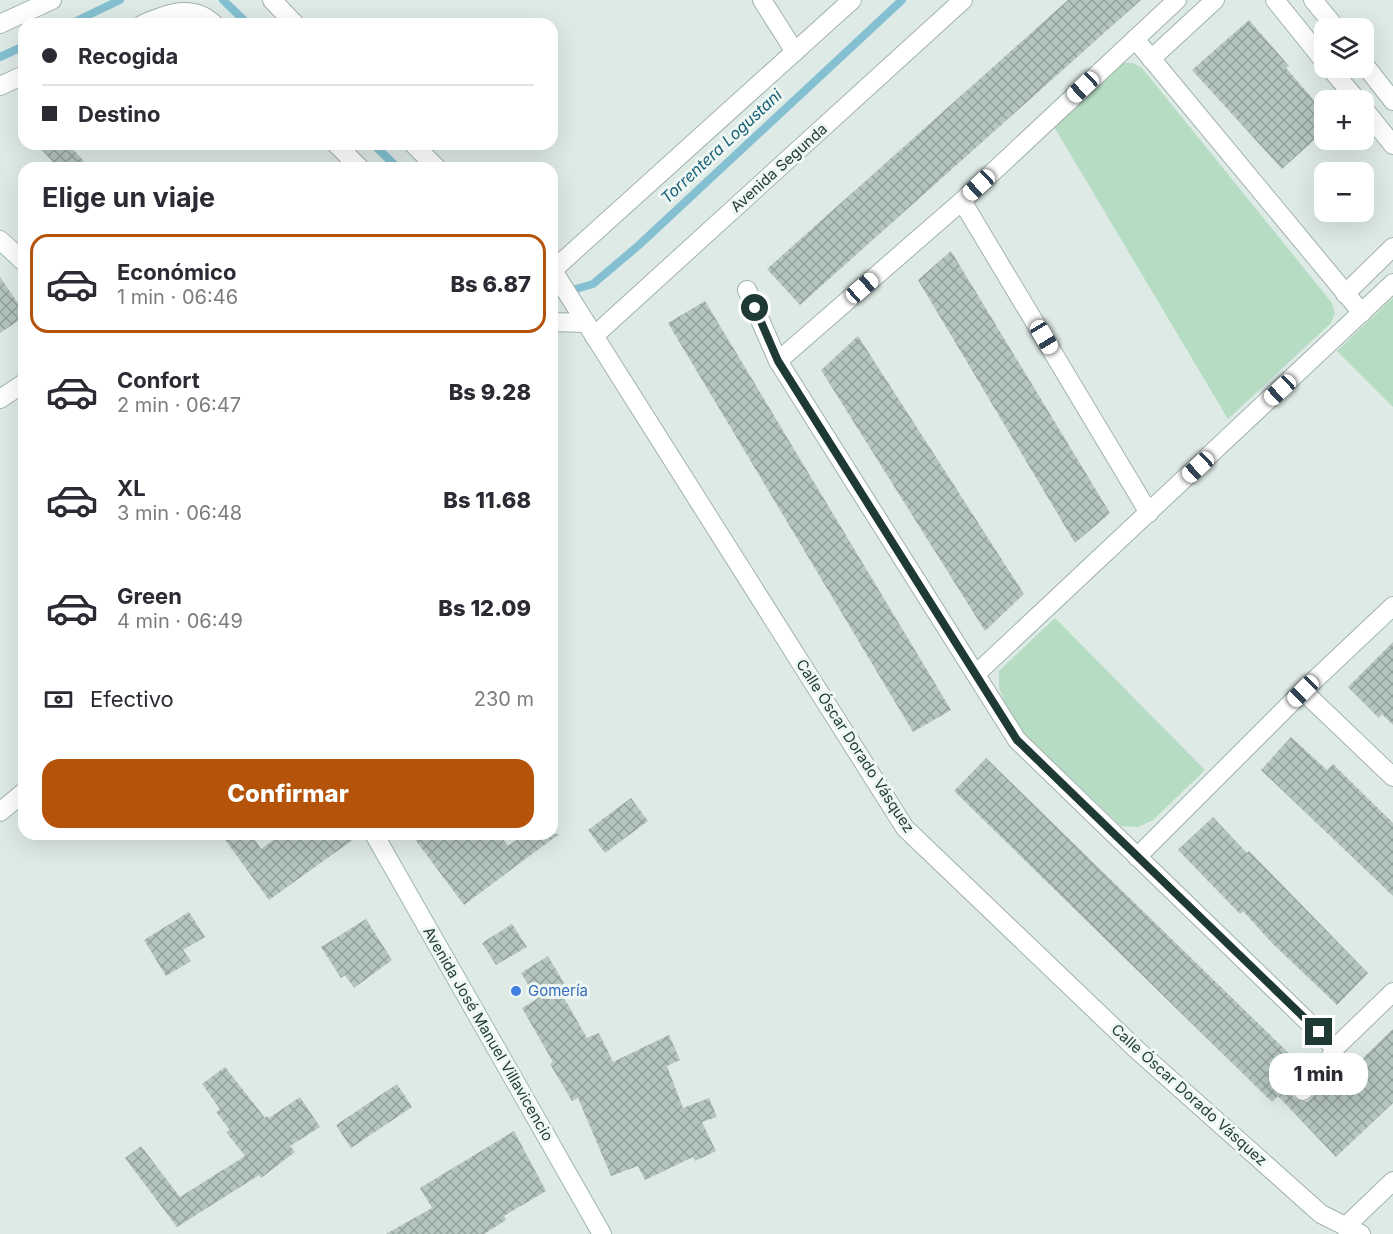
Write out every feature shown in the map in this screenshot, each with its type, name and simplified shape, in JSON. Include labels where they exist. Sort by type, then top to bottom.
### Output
[{"type":"street","points":[[0,24],[52,0]]},
{"type":"street","points":[[272,0],[289,18]]},
{"type":"street","points":[[762,0],[795,52]]},
{"type":"street","points":[[558,265],[852,0]]},
{"type":"street","name":"Avenida Segunda","points":[[590,330],[963,0]]},
{"type":"street","points":[[778,361],[962,201],[1177,0]]},
{"type":"street","points":[[1151,59],[1215,0]]},
{"type":"street","points":[[1275,0],[1314,49]]},
{"type":"street","points":[[1313,0],[1328,18]]},
{"type":"street","points":[[156,18],[172,11],[192,12],[203,18]]},
{"type":"street","points":[[1135,39],[1362,313]]},
{"type":"street","points":[[1374,76],[1393,100]]},
{"type":"street","points":[[0,86],[18,78]]},
{"type":"street","points":[[1338,78],[1349,90]]},
{"type":"street","points":[[1374,121],[1393,145]]},
{"type":"street","points":[[342,150],[354,162]]},
{"type":"street","points":[[419,150],[431,162]]},
{"type":"street","points":[[962,201],[1149,513]]},
{"type":"street","points":[[0,240],[18,256]]},
{"type":"street","points":[[1345,294],[1393,247]]},
{"type":"street","name":"Calle Óscar Dorado Vásquez","points":[[558,278],[905,828],[1136,1049],[1321,1214],[1353,1230]]},
{"type":"street","points":[[976,674],[1393,283]]},
{"type":"street","points":[[747,290],[778,361],[1017,740],[1335,1048]]},
{"type":"street","points":[[558,323],[590,330]]},
{"type":"street","points":[[0,399],[18,386]]},
{"type":"street","points":[[1137,857],[1303,691],[1393,606]]},
{"type":"street","points":[[1303,691],[1393,777]]},
{"type":"street","points":[[0,812],[18,797]]},
{"type":"street","name":"Avenida José Manuel Villavicencio","points":[[377,840],[602,1234]]},
{"type":"street","points":[[1303,1091],[1325,1068],[1335,1048],[1393,992]]},
{"type":"street","points":[[1353,1230],[1393,1181]]},
{"type":"green space","points":[[1123,63],[1133,63],[1142,68],[1332,303],[1335,313],[1331,323],[1228,419],[1053,125]]},
{"type":"green space","points":[[1393,298],[1393,407],[1337,351]]},
{"type":"green space","points":[[1055,618],[1205,770],[1153,820],[1138,827],[1121,826],[1025,735],[1006,705],[999,688],[999,671]]},
{"type":"building","points":[[1068,0],[1141,0],[800,305],[767,269]]},
{"type":"building","points":[[1249,20],[1289,66],[1286,68],[1314,100],[1314,140],[1282,169],[1192,70]]},
{"type":"building","points":[[42,150],[74,150],[84,162],[53,162]]},
{"type":"building","points":[[951,251],[1110,513],[1075,543],[918,280]]},
{"type":"building","points":[[0,277],[18,303],[18,321],[0,333]]},
{"type":"building","points":[[705,301],[951,710],[913,732],[668,323]]},
{"type":"building","points":[[858,336],[1024,594],[985,631],[821,370]]},
{"type":"building","points":[[1393,642],[1393,725],[1382,714],[1379,718],[1348,687]]},
{"type":"building","points":[[1291,737],[1327,770],[1333,764],[1393,823],[1393,896],[1261,770]]},
{"type":"building","points":[[986,758],[1307,1071],[1292,1088],[1292,1095],[1296,1099],[1307,1102],[1323,1087],[1328,1092],[1393,1029],[1393,1103],[1336,1157],[1278,1096],[1272,1102],[954,791]]},
{"type":"building","points":[[631,798],[648,821],[605,853],[588,830]]},
{"type":"building","points":[[1213,817],[1368,973],[1337,1005],[1273,944],[1243,911],[1240,914],[1178,850]]},
{"type":"building","points":[[225,840],[255,840],[261,849],[274,840],[353,840],[269,900]]},
{"type":"building","points":[[415,840],[504,840],[508,846],[516,840],[551,840],[464,905]]},
{"type":"building","points":[[189,912],[205,937],[183,950],[191,961],[166,976],[144,940]]},
{"type":"building","points":[[366,919],[392,960],[354,988],[345,975],[341,978],[321,947]]},
{"type":"building","points":[[512,924],[527,947],[496,965],[482,943]]},
{"type":"building","points":[[548,956],[564,983],[561,986],[567,996],[564,998],[587,1038],[599,1033],[613,1062],[669,1035],[680,1060],[667,1066],[683,1108],[709,1098],[717,1117],[702,1122],[716,1151],[695,1161],[693,1157],[645,1180],[638,1166],[611,1176],[578,1098],[572,1101],[550,1064],[553,1062],[522,1008],[537,999],[521,973]]},
{"type":"building","points":[[225,1067],[265,1118],[267,1116],[269,1118],[300,1097],[320,1127],[290,1146],[295,1152],[261,1178],[259,1175],[177,1227],[125,1158],[141,1146],[180,1197],[245,1156],[226,1132],[230,1130],[216,1112],[220,1109],[202,1084]]},
{"type":"building","points":[[397,1084],[412,1107],[351,1148],[336,1125]]},
{"type":"building","points":[[514,1131],[546,1191],[504,1216],[506,1220],[484,1234],[386,1234],[432,1208],[420,1188]]},
{"type":"waterway","name":"Torrentera Logustani","points":[[82,18],[120,0]]},
{"type":"waterway","name":"Torrentera Logustani","points":[[223,0],[242,18]]},
{"type":"waterway","name":"Torrentera Logustani","points":[[558,294],[593,284],[639,245],[902,0]]},
{"type":"waterway","name":"Torrentera Logustani","points":[[0,57],[18,49]]},
{"type":"waterway","name":"Torrentera Logustani","points":[[379,150],[392,162]]},
{"type":"place","name":"Gomería","points":[[516,991]]},
{"type":"route","points":[[755,308],[778,361],[1017,740],[1319,1032]]}]
